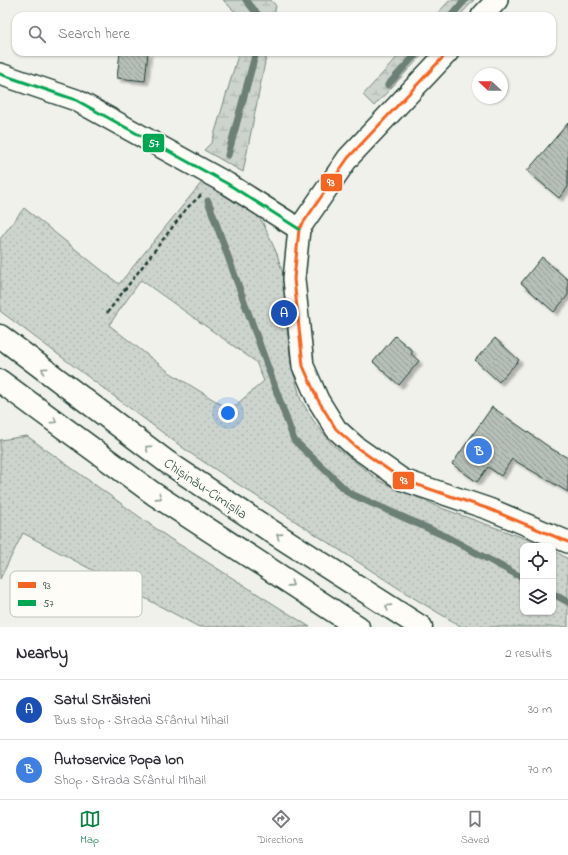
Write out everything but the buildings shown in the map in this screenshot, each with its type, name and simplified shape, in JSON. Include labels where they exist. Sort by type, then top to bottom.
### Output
[{"type":"highway","name":"Chișinău-Cimișlia","points":[[0,336],[167,462],[271,531],[422,627]]},
{"type":"highway","points":[[0,381],[154,494],[358,627]]},
{"type":"street","points":[[486,12],[497,0]]},
{"type":"street","points":[[444,56],[348,158],[299,229],[294,279],[303,366],[318,400],[336,428],[356,447],[403,480],[489,510],[568,542]]},
{"type":"street","points":[[0,74],[76,100],[233,187],[299,229]]},
{"type":"path","points":[[107,313],[186,208],[200,196],[233,187]]},
{"type":"green space","points":[[223,0],[271,0],[276,6],[275,12],[235,12]]},
{"type":"green space","points":[[450,0],[474,0],[463,12],[439,12]]},
{"type":"green space","points":[[238,56],[266,56],[243,172],[204,150],[212,142]]},
{"type":"green space","points":[[398,56],[421,56],[374,106],[363,95]]},
{"type":"green space","points":[[202,182],[248,204],[263,223],[277,254],[285,281],[287,328],[291,364],[301,400],[313,420],[332,444],[380,481],[444,509],[538,543],[520,543],[520,615],[556,615],[556,552],[568,559],[568,627],[462,627],[412,597],[190,453],[0,311],[0,239],[24,208],[119,284]],"holes":[[[141,280],[256,362],[264,381],[230,410],[169,372],[109,325]]]},
{"type":"green space","points":[[27,436],[169,538],[310,627],[199,627],[142,597],[142,571],[94,571],[23,533],[0,579],[0,440]]},
{"type":"waterway","points":[[246,0],[256,12]]},
{"type":"waterway","points":[[454,12],[465,0]]},
{"type":"waterway","points":[[228,155],[255,56]]},
{"type":"waterway","points":[[388,85],[414,56]]},
{"type":"waterway","points":[[208,201],[294,440],[349,493],[445,536],[520,576]]},
{"type":"waterway","points":[[556,596],[568,602]]},
{"type":"transit line","name":"93","points":[[444,56],[348,158],[299,229],[294,279],[303,366],[318,400],[336,429],[356,447],[403,480],[489,509],[568,542]]},
{"type":"transit line","name":"57","points":[[0,74],[76,100],[228,184],[299,229]]},
{"type":"place","name":"Satul Străisteni","points":[[284,313]]},
{"type":"place","name":"Autoservice Popa Ion","points":[[479,451]]}]
